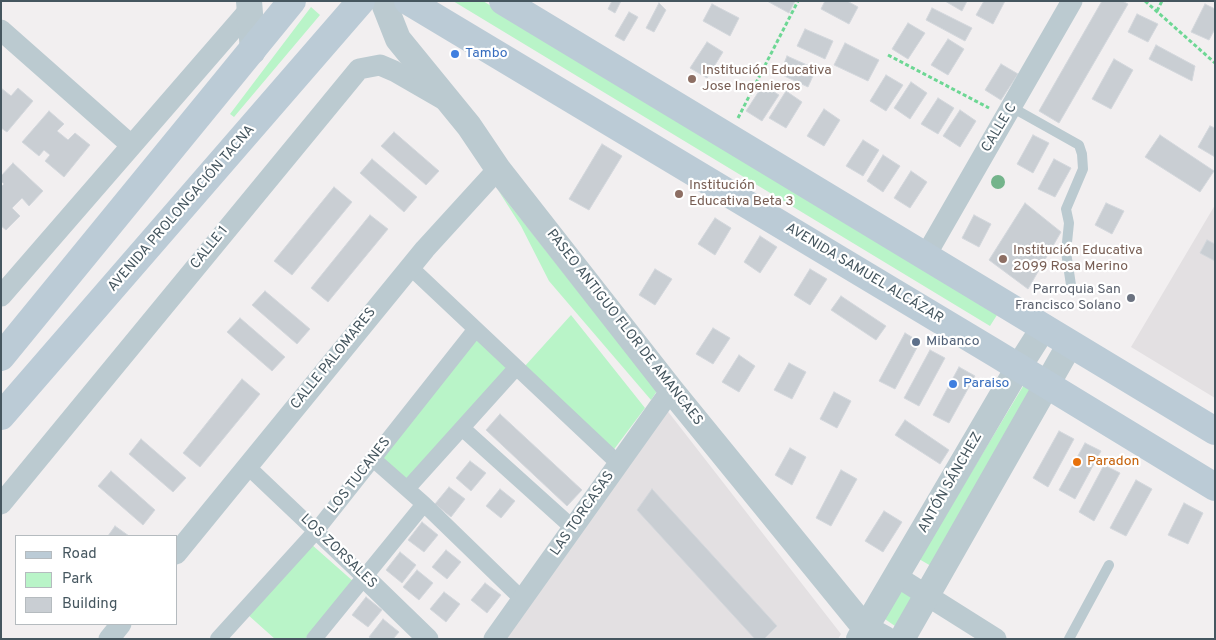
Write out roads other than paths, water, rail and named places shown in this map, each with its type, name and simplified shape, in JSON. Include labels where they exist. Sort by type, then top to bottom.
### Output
[{"type":"main road","points":[[1,356],[253,51],[292,1]]},
{"type":"main road","name":"AVENIDA PROLONGACIÓN TACNA","points":[[1,416],[361,1]]},
{"type":"main road","name":"AVENIDA SAMUEL ALCÁZAR","points":[[408,1],[1215,488]]},
{"type":"main road","points":[[503,1],[730,136],[1070,344],[1215,430]]},
{"type":"street","name":"PASEO ANTIGUO FLOR DE AMANCAES","points":[[382,1],[398,39],[447,102],[469,126],[498,169],[671,390],[869,635]]},
{"type":"street","name":"CALLE C","points":[[926,255],[1010,112],[1072,1]]},
{"type":"street","points":[[250,4],[253,51]]},
{"type":"street","points":[[1,296],[250,4]]},
{"type":"street","points":[[1,30],[131,145]]},
{"type":"street","name":"CALLE 1","points":[[1,504],[358,69],[380,66],[394,70],[447,102]]},
{"type":"street","name":"CALLE PALOMARES","points":[[178,552],[410,267],[498,169]]},
{"type":"street","points":[[410,267],[619,464]]},
{"type":"street","name":"ANTÓN SÁNCHEZ","points":[[869,635],[896,576],[1044,327]]},
{"type":"street","name":"LOS TUCANES","points":[[218,639],[316,531],[475,330]]},
{"type":"street","points":[[902,639],[1070,344]]},
{"type":"street","points":[[406,489],[516,368]]},
{"type":"street","name":"LAS TORCASAS","points":[[494,639],[671,390]]},
{"type":"street","points":[[462,428],[573,528]]},
{"type":"street","points":[[373,460],[424,504],[522,599]]},
{"type":"street","name":"LOS ZORSALES","points":[[247,466],[428,639]]},
{"type":"street","points":[[314,639],[424,504]]},
{"type":"street","points":[[896,576],[996,639]]},
{"type":"street","points":[[109,639],[120,625]]},
{"type":"lane","points":[[1010,112],[1079,144],[1083,169],[1066,210],[1069,224],[1066,252],[1071,285]]},
{"type":"lane","points":[[1069,639],[1109,565]]},
{"type":"place","name":"Tambo","points":[[455,54]]},
{"type":"place","name":"Institución Educativa Jose Ingenieros","points":[[692,79]]},
{"type":"place","name":"Institución Educativa Beta 3","points":[[679,194]]},
{"type":"place","name":"Institución Educativa 2099 Rosa Merino","points":[[1003,259]]},
{"type":"place","name":"Parroquia San Francisco Solano","points":[[1131,298]]},
{"type":"place","name":"Mibanco","points":[[916,342]]},
{"type":"place","name":"Paraiso","points":[[953,384]]},
{"type":"place","name":"Paradon","points":[[1077,462]]}]
